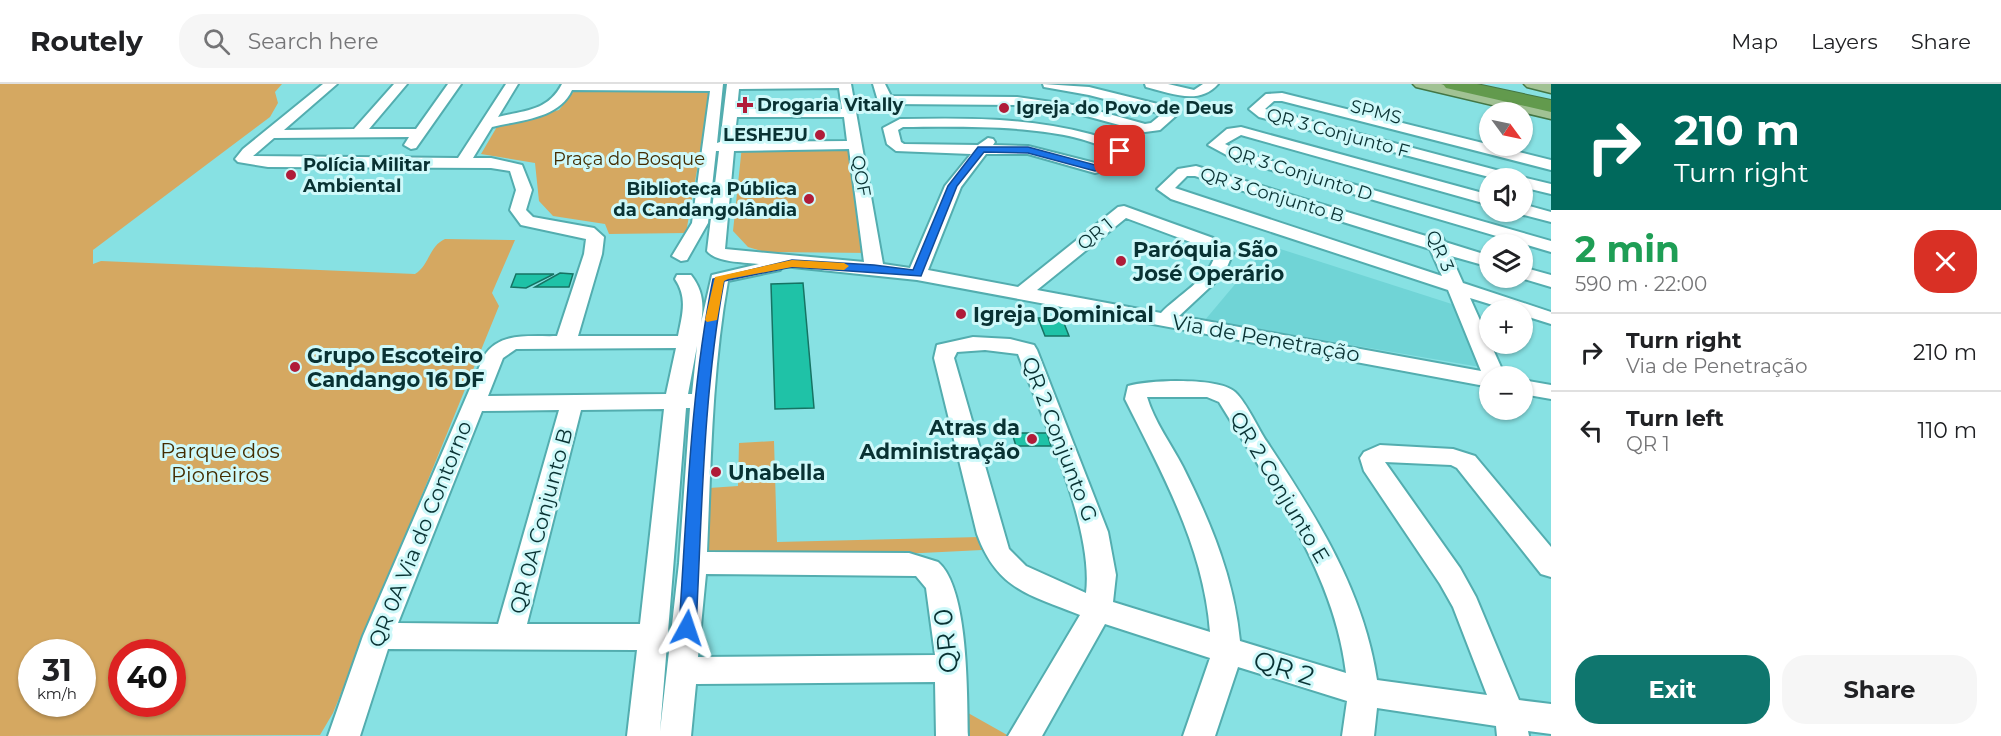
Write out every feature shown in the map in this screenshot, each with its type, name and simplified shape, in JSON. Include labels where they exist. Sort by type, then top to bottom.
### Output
[{"type":"highway","points":[[1452,84],[1551,106]]},
{"type":"highway","points":[[1491,84],[1551,97]]},
{"type":"highway","points":[[1533,109],[1551,113]]},
{"type":"main road","points":[[1421,84],[1502,102]]},
{"type":"main road","points":[[1532,84],[1551,88]]},
{"type":"street","points":[[331,84],[269,134],[243,159],[257,162],[463,162],[491,163],[517,168],[524,190],[518,210],[526,221],[588,232],[595,237],[593,254],[565,344],[699,340]]},
{"type":"street","points":[[358,133],[401,84]]},
{"type":"street","points":[[400,161],[455,84]]},
{"type":"street","points":[[463,162],[490,123],[512,84]]},
{"type":"street","points":[[675,736],[693,563],[702,402],[699,340],[694,306],[690,286],[682,267],[700,223],[718,147],[730,113],[733,85],[845,84]]},
{"type":"street","name":"QOF","points":[[845,84],[874,268]]},
{"type":"street","points":[[879,84],[883,98],[890,100],[1017,101],[1080,110],[1145,128],[1155,127],[1171,114],[1166,110],[1118,97],[1048,84]]},
{"type":"street","points":[[917,274],[953,186],[1006,123],[1017,101],[1017,84]]},
{"type":"street","points":[[1151,84],[1194,94],[1212,84]]},
{"type":"street","name":"SPMS","points":[[1263,84],[1452,135],[1479,138]]},
{"type":"street","points":[[490,123],[550,108],[560,101],[568,85],[717,85],[720,252],[733,264],[722,278],[676,401],[643,736]]},
{"type":"street","name":"QR 3 Conjunto F","points":[[1479,170],[1264,114],[1256,109],[1271,97],[1282,97],[1452,135],[1551,165]]},
{"type":"street","points":[[730,113],[850,113]]},
{"type":"street","points":[[900,123],[1006,123],[1041,126],[1081,135],[1112,145],[1120,151],[1101,167],[1095,168],[1028,150],[982,149],[901,148],[894,144],[891,128],[900,123]]},
{"type":"street","name":"QR 3 Conjunto D","points":[[1419,180],[1241,131],[1232,132],[1215,145],[1239,156],[1421,209]]},
{"type":"street","points":[[269,134],[420,133]]},
{"type":"street","points":[[1452,135],[1419,180],[1479,197]]},
{"type":"street","points":[[718,147],[855,145]]},
{"type":"street","points":[[1533,150],[1551,154]]},
{"type":"street","name":"QR 3 Conjunto B","points":[[1437,245],[1196,171],[1183,172],[1165,189],[1177,196],[1455,287]]},
{"type":"street","name":"QR 3","points":[[1419,180],[1417,196],[1421,209],[1490,366]]},
{"type":"street","points":[[1533,185],[1551,189]]},
{"type":"street","points":[[1421,209],[1551,246]]},
{"type":"street","name":"QR 1","points":[[1023,292],[1124,211],[1207,242],[1224,253],[1224,259],[1212,275],[1165,320]]},
{"type":"street","points":[[1533,212],[1551,217]]},
{"type":"street","points":[[1437,245],[1479,258]]},
{"type":"street","name":"Via de Penetração","points":[[792,264],[701,282],[682,267],[691,252],[720,252],[792,264],[874,268],[1023,292],[1479,378]]},
{"type":"street","points":[[1533,275],[1551,281]]},
{"type":"street","points":[[1455,287],[1551,318]]},
{"type":"street","name":"QR 0A Via do Contorno","points":[[344,736],[378,636],[494,356],[503,347],[513,343],[565,344]]},
{"type":"street","name":"QR 2 Conjunto G","points":[[1026,580],[1002,560],[990,534],[944,358],[944,350],[947,348],[1008,344],[1024,347],[1029,353],[1095,532],[1102,575],[1098,610]]},
{"type":"street","points":[[1533,389],[1551,392]]},
{"type":"street","name":"QR 2 Conjunto E","points":[[1226,650],[1215,569],[1209,549],[1136,399],[1136,391],[1210,390],[1227,397],[1318,548],[1336,583],[1356,646],[1363,692]]},
{"type":"street","points":[[473,404],[702,402]]},
{"type":"street","name":"QR 0A Conjunto B","points":[[509,638],[572,403]]},
{"type":"street","points":[[1512,725],[1466,605],[1450,576],[1374,465],[1372,458],[1380,453],[1454,457],[1466,462],[1551,566]]},
{"type":"street","name":"QR 0","points":[[693,563],[909,564],[927,569],[933,575],[941,593],[950,668],[952,736]]},
{"type":"street","name":"QR 2","points":[[1026,580],[1098,610],[1363,692],[1512,725],[1551,719]]},
{"type":"street","points":[[657,609],[689,607]]},
{"type":"street","points":[[1024,736],[1044,706],[1098,610]]},
{"type":"street","points":[[378,636],[654,637]]},
{"type":"street","points":[[1199,736],[1226,650]]},
{"type":"street","points":[[683,671],[950,668]]},
{"type":"street","points":[[1358,736],[1363,692]]},
{"type":"shaded area","points":[[1268,245],[1458,306],[1480,366],[1479,367],[1205,320]]},
{"type":"green space","name":"Parque dos Pioneiros","points":[[0,84],[282,84],[275,92],[278,103],[270,117],[93,250],[93,264],[101,261],[415,274],[436,246],[445,239],[515,240],[492,293],[499,306],[333,713],[320,735],[0,736]]},
{"type":"green space","name":"Praça do Bosque","points":[[575,90],[711,90],[686,233],[609,234],[605,224],[553,216],[539,201],[535,163],[481,154],[498,125],[559,110]]},
{"type":"green space","points":[[852,144],[874,253],[765,252],[748,247],[733,231],[742,146]]},
{"type":"green space","points":[[774,441],[777,542],[980,537],[982,550],[781,560],[709,552],[704,545],[709,488],[738,486],[739,443]]},
{"type":"green space","points":[[961,709],[1009,736],[961,736]]},
{"type":"building","points":[[560,273],[573,274],[569,287],[535,287]]},
{"type":"building","points":[[516,274],[554,274],[526,288],[511,287]]},
{"type":"building","points":[[803,283],[814,408],[775,409],[771,284]]},
{"type":"building","points":[[1038,318],[1062,318],[1069,336],[1045,336]]},
{"type":"building","name":"Atras da Administração","points":[[1012,433],[1047,433],[1051,446],[1016,446]]},
{"type":"slow traffic","points":[[711,320],[719,279],[725,276],[792,264],[844,266]]},
{"type":"place","name":"Drogaria Vitally","points":[[745,105]]},
{"type":"place","name":"Igreja do Povo de Deus","points":[[1004,108]]},
{"type":"place","name":"LESHEJU","points":[[820,135]]},
{"type":"place","name":"Polícia Militar Ambiental","points":[[291,175]]},
{"type":"place","name":"Biblioteca Pública da Candangolândia","points":[[809,199]]},
{"type":"place","name":"Paróquia São José Operário","points":[[1121,261]]},
{"type":"place","name":"Igreja Dominical","points":[[961,314]]},
{"type":"place","name":"Grupo Escoteiro Candango 16 DF","points":[[295,367]]},
{"type":"place","name":"Atras da Administração","points":[[1032,439]]},
{"type":"place","name":"Unabella","points":[[716,472]]},
{"type":"route","points":[[687,628],[702,402],[709,332],[719,279],[761,268],[792,264],[874,268],[917,274],[944,202],[964,169],[982,149],[999,148],[1040,152],[1095,168],[1101,167],[1120,151]]}]
